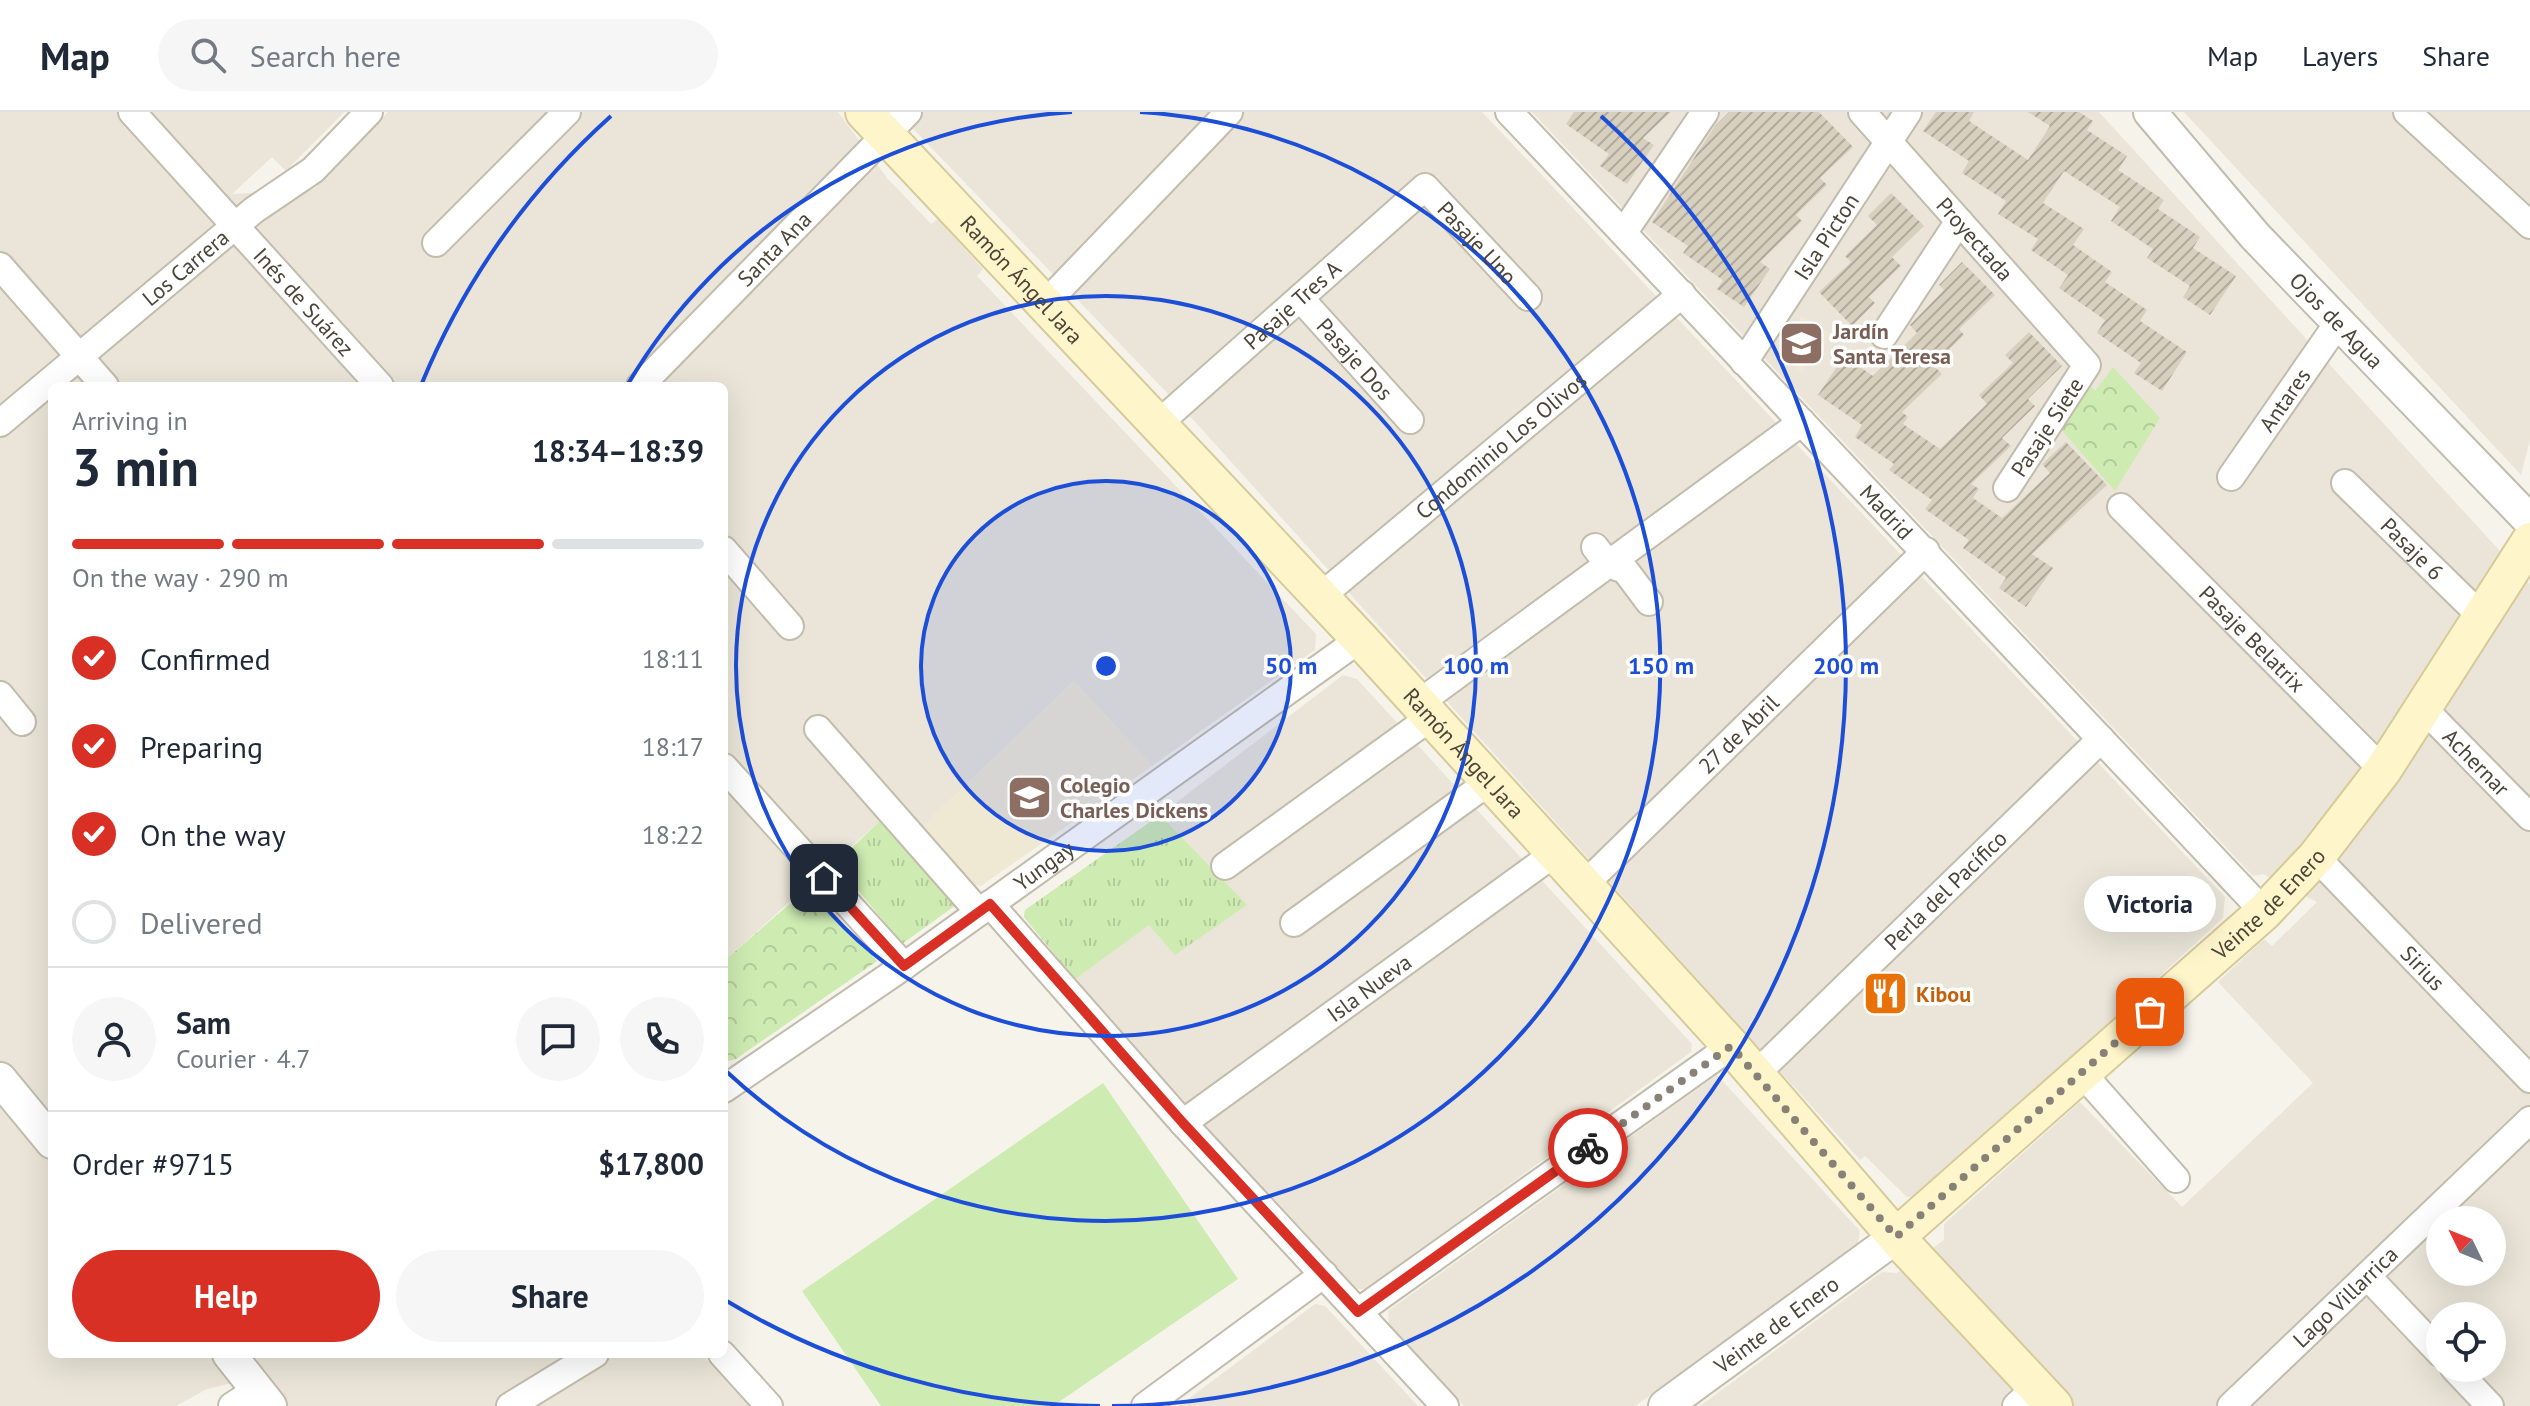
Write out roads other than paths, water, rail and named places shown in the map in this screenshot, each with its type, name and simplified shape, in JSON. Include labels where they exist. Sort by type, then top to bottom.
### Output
[{"type":"main road","name":"Ramón Ángel Jara","points":[[886,120],[1045,304],[1360,639],[1731,1046],[2035,1400]]},
{"type":"main road","name":"Veinte de Enero","points":[[1896,1237],[2264,912],[2316,857],[2383,770],[2479,614],[2530,541]]},
{"type":"street","name":"Inés de Suárez","points":[[132,112],[376,382]]},
{"type":"street","name":"Los Carrera","points":[[50,382],[273,194],[313,170],[369,112]]},
{"type":"street","points":[[436,243],[567,112]]},
{"type":"street","points":[[1045,304],[1229,112]]},
{"type":"street","name":"Madrid","points":[[1509,112],[2264,912]]},
{"type":"street","points":[[1624,232],[1705,112]]},
{"type":"street","name":"Proyectada","points":[[1862,112],[2087,365]]},
{"type":"street","name":"Isla Picton","points":[[1744,362],[1908,112]]},
{"type":"street","name":"Ojos de Agua","points":[[2150,112],[2255,236],[2530,521]]},
{"type":"street","points":[[2407,112],[2530,225]]},
{"type":"street","name":"Santa Ana","points":[[644,382],[886,120]]},
{"type":"street","name":"Pasaje Uno","points":[[1425,187],[1528,297]]},
{"type":"street","name":"Pasaje Tres A","points":[[1159,423],[1425,187]]},
{"type":"street","points":[[1884,335],[1959,221]]},
{"type":"street","points":[[0,266],[102,382]]},
{"type":"street","name":"Condominio Los Olivos","points":[[1320,597],[1682,294]]},
{"type":"street","name":"Pasaje Dos","points":[[1300,298],[1410,420]]},
{"type":"street","name":"Antares","points":[[2231,477],[2338,323]]},
{"type":"street","name":"Pasaje Siete","points":[[2007,488],[2087,365]]},
{"type":"street","name":"Los Carrera","points":[[0,423],[48,383]]},
{"type":"street","points":[[1225,866],[1425,710],[1602,556],[1802,422]]},
{"type":"street","name":"Pasaje 6","points":[[2345,483],[2479,614]]},
{"type":"street","name":"Pasaje Belatrix","points":[[2121,507],[2383,770]]},
{"type":"street","name":"27 de Abril","points":[[1584,885],[1926,551]]},
{"type":"street","points":[[728,555],[790,626]]},
{"type":"street","points":[[1602,556],[1625,570],[1649,602]]},
{"type":"street","name":"Yungay","points":[[728,1086],[904,966],[1360,639]]},
{"type":"street","points":[[0,695],[22,722]]},
{"type":"street","name":"Achernar","points":[[2423,708],[2530,817]]},
{"type":"street","points":[[818,729],[1445,1406]]},
{"type":"street","name":"Perla del Pacífico","points":[[1756,1074],[2101,739]]},
{"type":"street","points":[[728,771],[904,966]]},
{"type":"street","points":[[1294,923],[1490,781]]},
{"type":"street","name":"Isla Nueva","points":[[1183,1123],[1555,853]]},
{"type":"street","name":"Sirius","points":[[2316,857],[2530,1079]]},
{"type":"street","points":[[1358,1312],[1731,1046]]},
{"type":"street","points":[[2081,1072],[2176,1179]]},
{"type":"street","points":[[0,1079],[48,1137]]},
{"type":"street","name":"Lago Villarrica","points":[[2231,1406],[2530,1120]]},
{"type":"street","name":"Veinte de Enero","points":[[1665,1406],[1896,1237]]},
{"type":"street","points":[[1155,1404],[1324,1274]]},
{"type":"street","points":[[2368,1277],[2426,1338]]},
{"type":"street","points":[[231,1358],[254,1400]]},
{"type":"street","points":[[510,1406],[588,1358]]},
{"type":"street","points":[[726,1358],[769,1406]]},
{"type":"street","points":[[2467,1382],[2490,1406]]},
{"type":"place","name":"Jardín Santa Teresa","points":[[1802,344]]},
{"type":"place","name":"Colegio Charles Dickens","points":[[1029,798]]},
{"type":"place","name":"Kibou","points":[[1885,994]]},
{"type":"place","name":"Victoria","points":[[2150,1012]]}]
